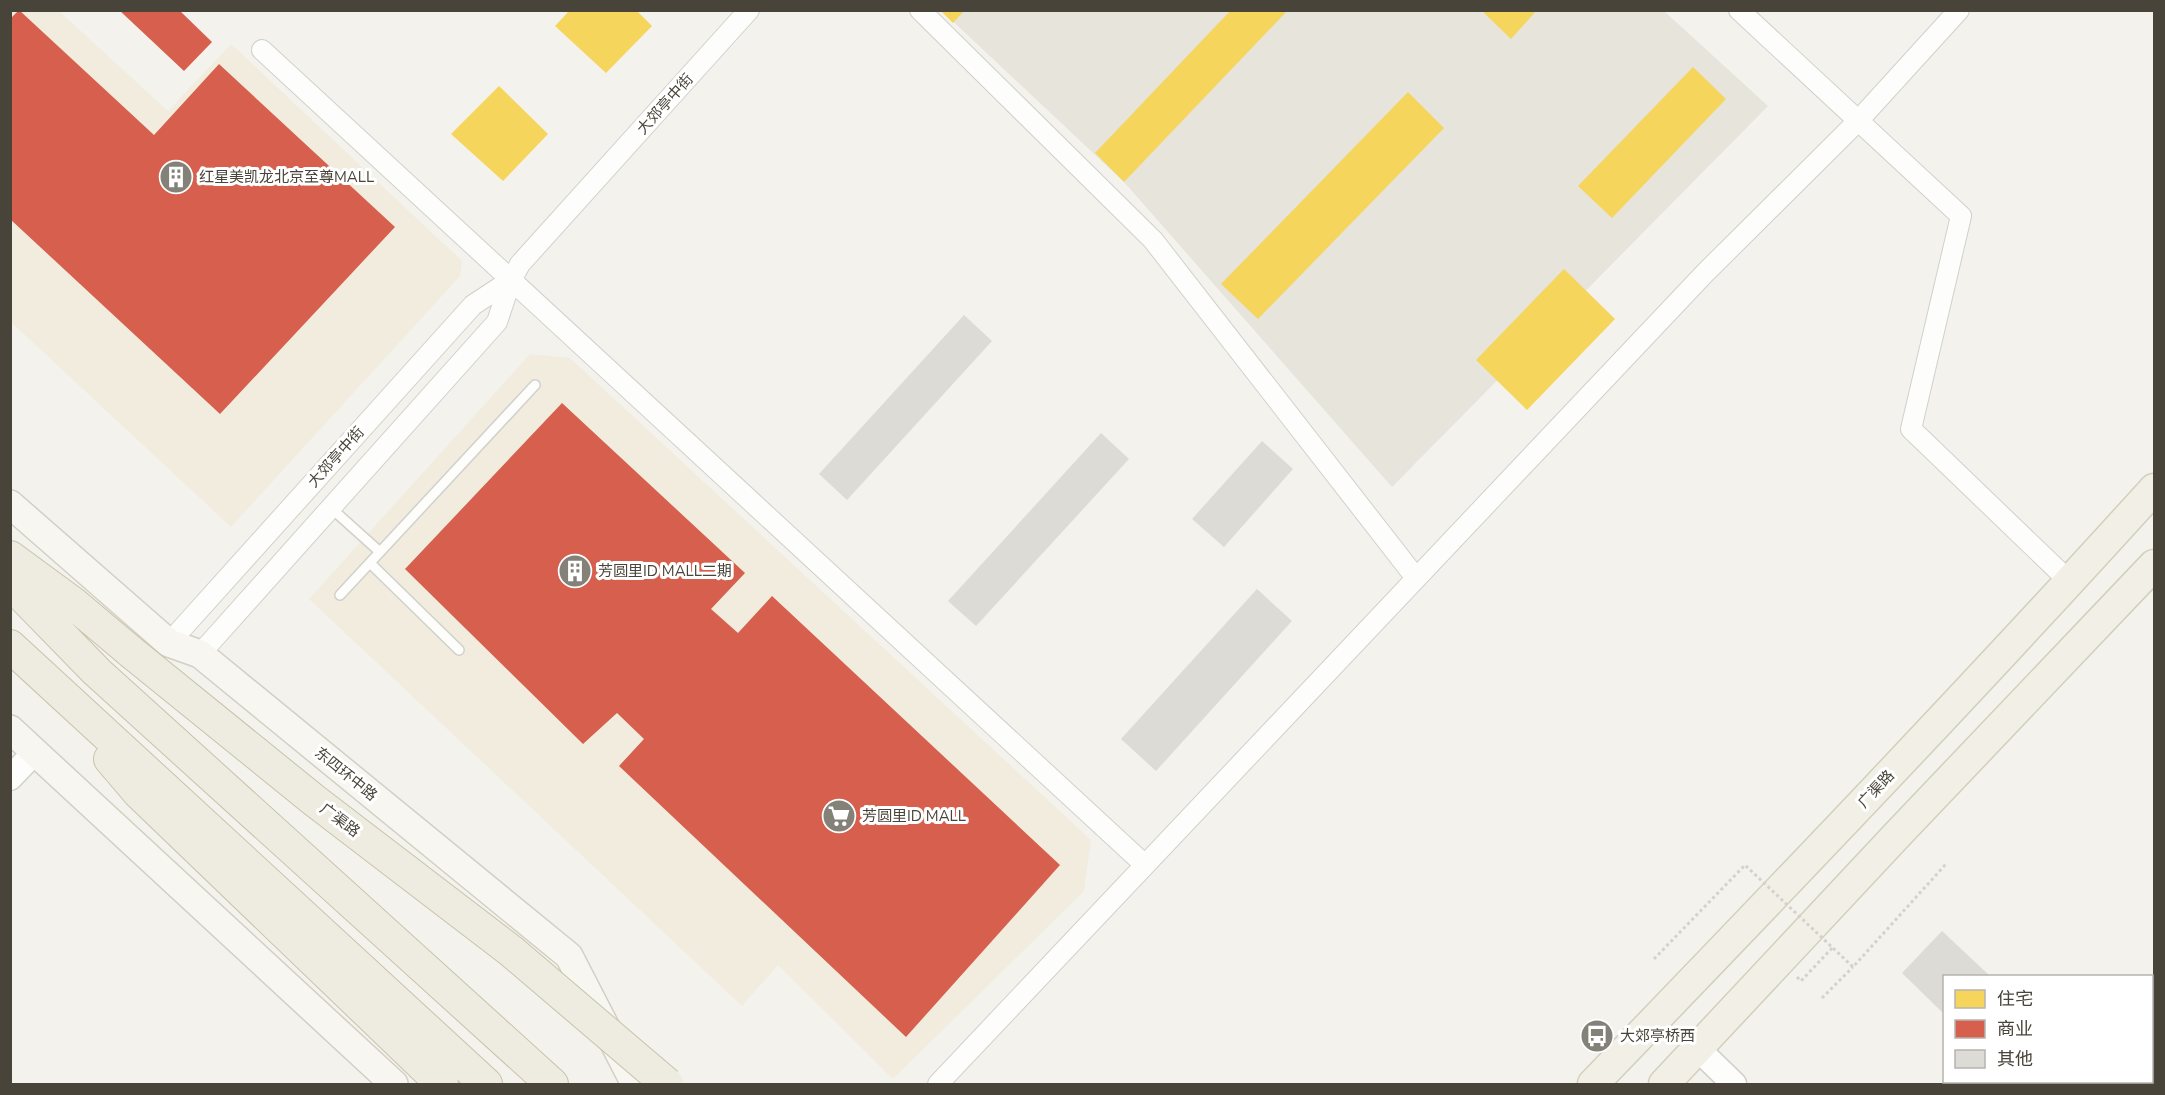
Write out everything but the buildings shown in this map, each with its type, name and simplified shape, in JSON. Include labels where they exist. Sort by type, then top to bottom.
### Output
[{"type":"highway","name":"广渠路","points":[[10,557],[74,604],[315,801],[511,951],[666,1084]]},
{"type":"highway","points":[[10,583],[97,672],[552,1084]]},
{"type":"highway","points":[[16,651],[139,793],[442,1084]]},
{"type":"highway","points":[[16,651],[486,1084]]},
{"type":"main road","name":"广渠路","points":[[1593,1084],[1741,932],[2070,582],[2154,489]]},
{"type":"main road","name":"东四环中路","points":[[10,504],[169,643],[200,654],[569,956],[635,1084]]},
{"type":"main road","points":[[1664,1084],[2154,565]]},
{"type":"main road","points":[[10,729],[394,1084]]},
{"type":"street","name":"大郊亭中街","points":[[200,654],[497,322],[511,280],[520,264],[749,10]]},
{"type":"street","points":[[920,10],[1153,240],[1416,578]]},
{"type":"street","points":[[1739,10],[1961,216],[1911,429],[2070,582]]},
{"type":"street","points":[[938,1084],[1705,273],[1858,120],[1959,10]]},
{"type":"street","points":[[262,50],[1145,865]]},
{"type":"street","name":"大郊亭中街","points":[[169,643],[473,305],[511,280]]},
{"type":"street","points":[[10,778],[34,752]]},
{"type":"street","points":[[1698,1049],[1734,1084]]},
{"type":"lane","points":[[340,595],[535,386]]},
{"type":"lane","points":[[331,508],[380,552]]},
{"type":"lane","points":[[370,563],[459,650]]},
{"type":"path","points":[[1822,998],[1946,864]]},
{"type":"path","points":[[1654,959],[1745,865],[1853,967]]},
{"type":"path","points":[[1801,981],[1833,947]]},
{"type":"shaded area","points":[[10,11],[59,11],[168,111],[231,44],[462,261],[460,276],[231,527],[11,322]]},
{"type":"shaded area","points":[[942,11],[1664,11],[1768,106],[1392,487],[1124,182]]},
{"type":"shaded area","name":"芳圆里ID MALL","points":[[530,354],[570,358],[1091,840],[1084,891],[893,1079],[778,965],[742,1006],[309,599]]},
{"type":"place","name":"红星美凯龙北京至尊MALL","points":[[176,177]]},
{"type":"place","name":"芳圆里ID MALL二期","points":[[575,571]]},
{"type":"place","name":"芳圆里ID MALL","points":[[839,816]]},
{"type":"place","name":"大郊亭桥西","points":[[1597,1036]]}]
